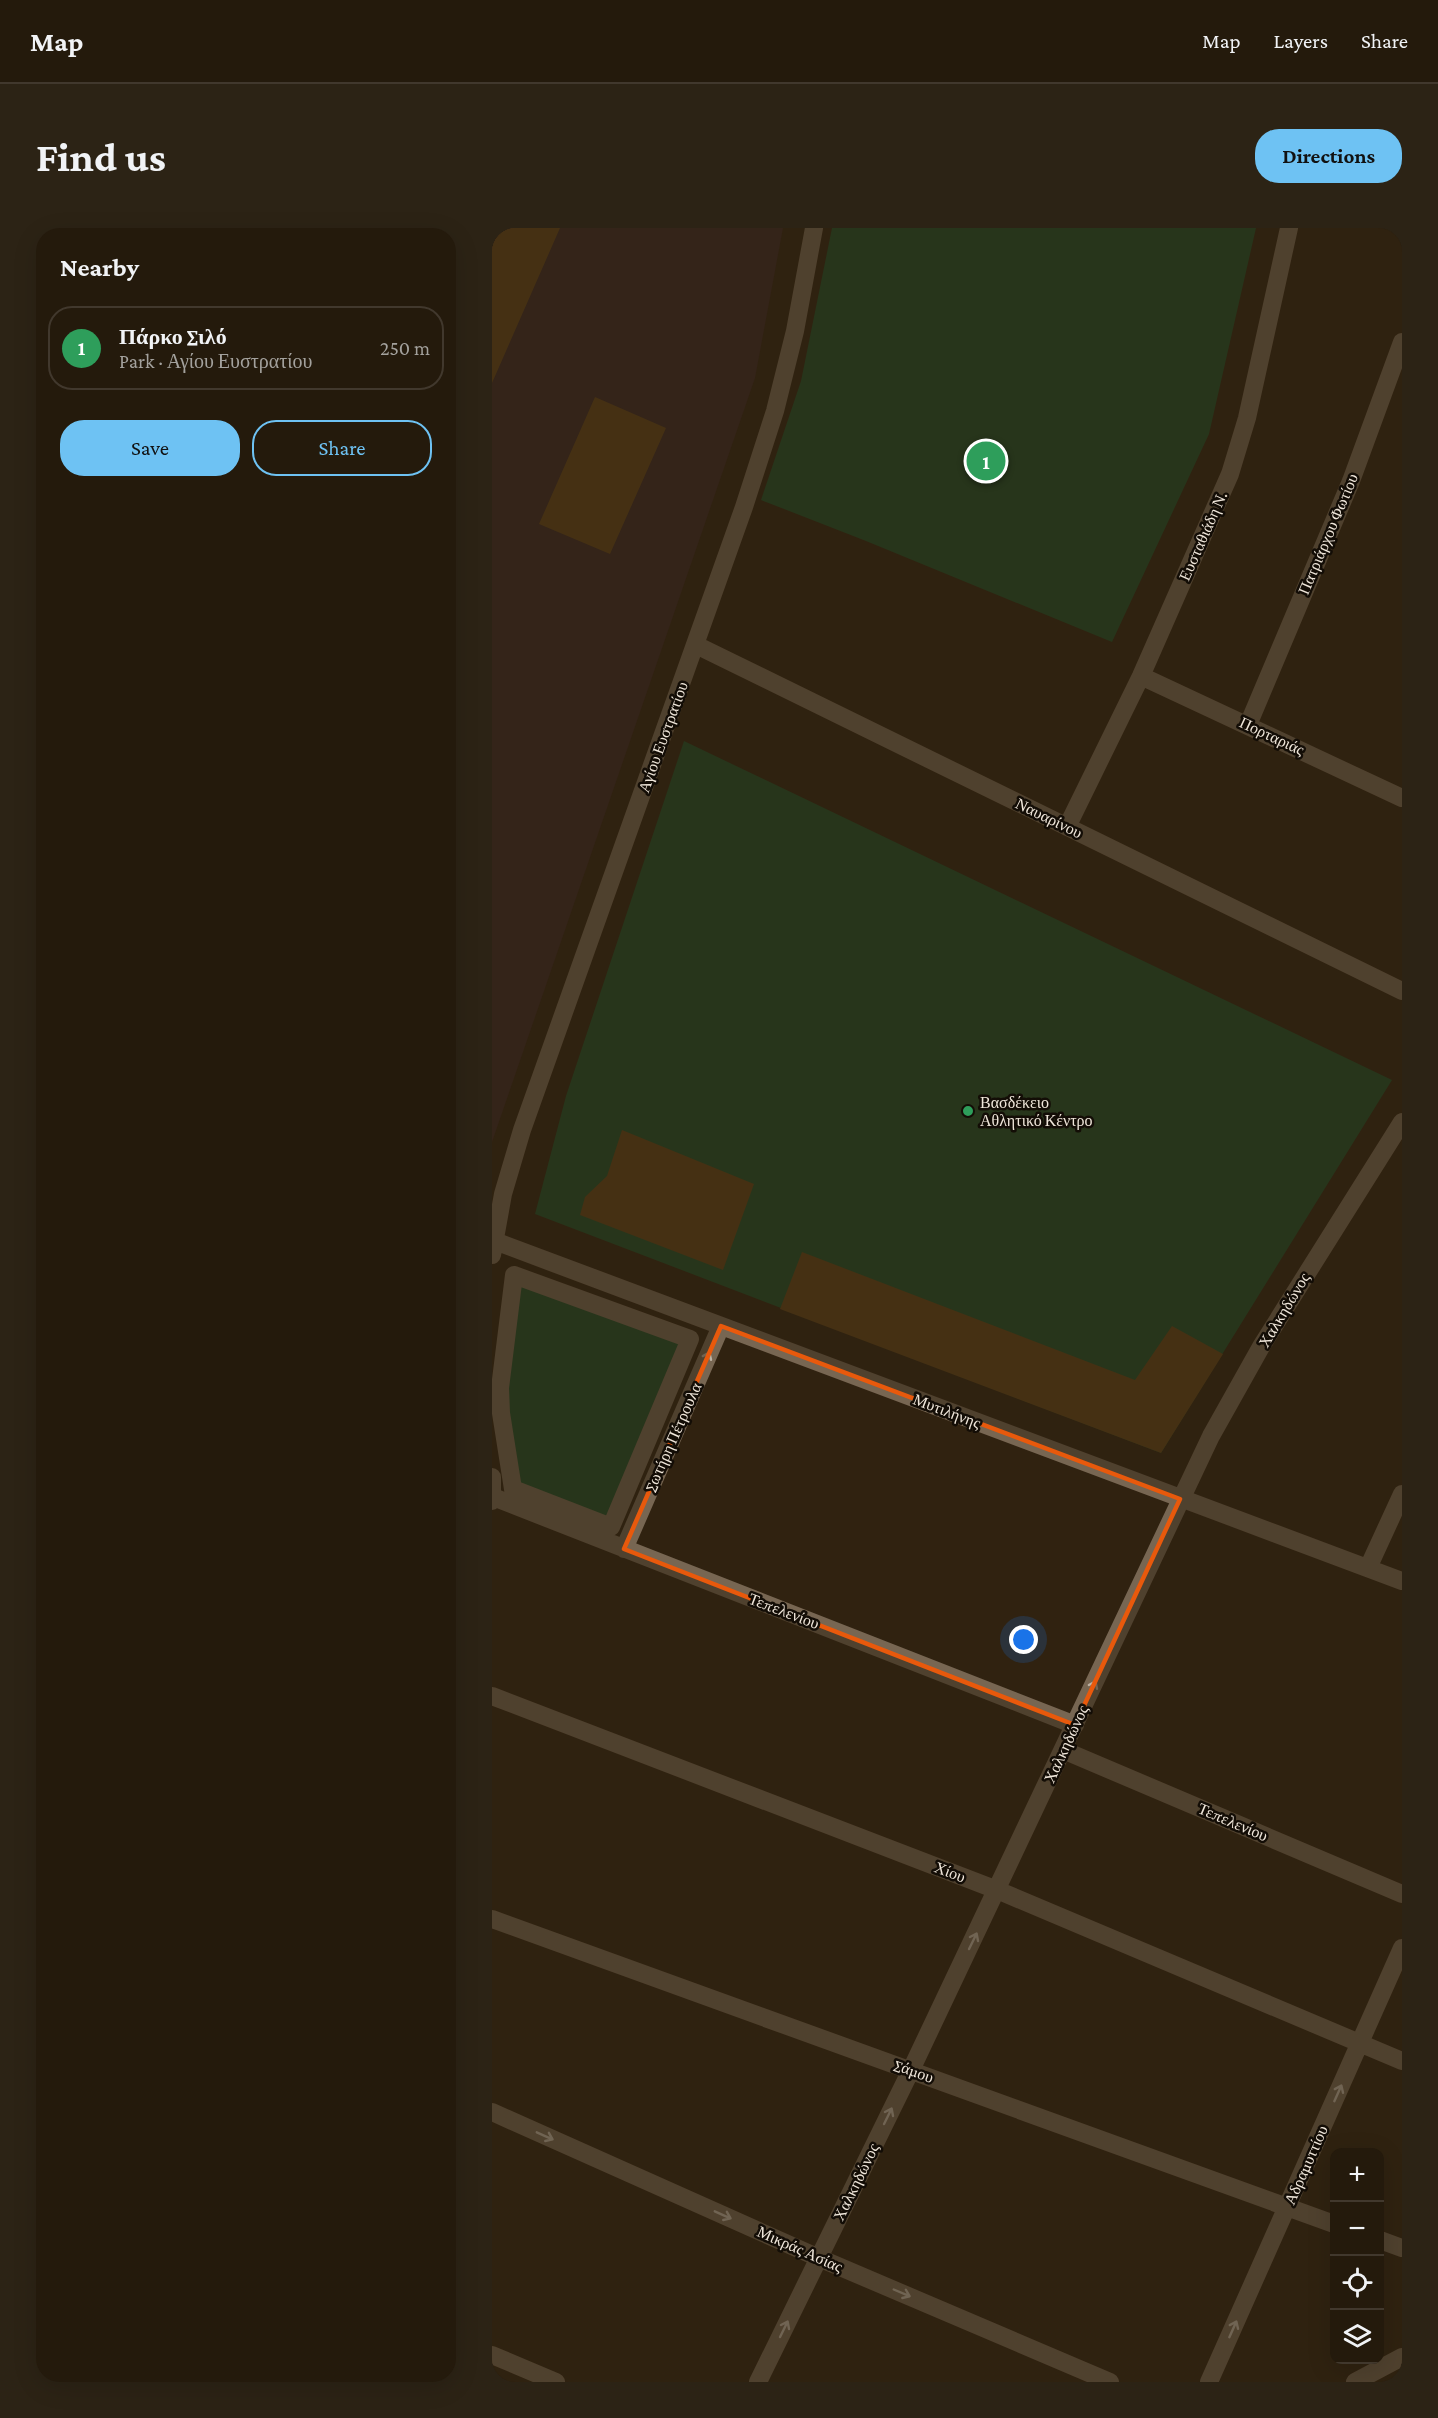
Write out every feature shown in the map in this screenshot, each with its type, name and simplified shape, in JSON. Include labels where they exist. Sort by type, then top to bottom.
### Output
[{"type":"street","name":"Αγίου Ευστρατίου","points":[[493,1245],[503,1194],[522,1130],[696,645],[775,411],[795,331],[814,228]]},
{"type":"street","name":"Ευσταθιάδη Ν.","points":[[1067,827],[1141,675],[1239,451],[1289,228]]},
{"type":"street","name":"Πατριάρχου Φωτίου","points":[[1248,725],[1351,482],[1402,342]]},
{"type":"street","name":"Ναυαρίνου","points":[[696,645],[1402,990]]},
{"type":"street","name":"Πορταριάς","points":[[1141,675],[1402,798]]},
{"type":"street","name":"Χαλκηδώνος","points":[[758,2382],[911,2070],[1180,1498],[1219,1421],[1262,1345],[1394,1151],[1402,1122]]},
{"type":"street","name":"Μυτιλήνης","points":[[493,1245],[721,1326],[1402,1581]]},
{"type":"street","points":[[514,1275],[690,1339],[610,1527],[513,1488],[501,1413],[500,1388],[514,1275]]},
{"type":"street","name":"Σωτήρη Πέτρουλα","points":[[624,1549],[721,1326]]},
{"type":"street","points":[[492,1477],[492,1499]]},
{"type":"street","points":[[1368,1568],[1402,1494]]},
{"type":"street","name":"Τεπελενίου","points":[[492,1499],[1075,1725]]},
{"type":"street","name":"Χίου","points":[[492,1696],[997,1890],[1402,2061]]},
{"type":"street","name":"Τεπελενίου","points":[[1063,1750],[1402,1894]]},
{"type":"street","name":"Σάμου","points":[[492,1919],[1330,2222]]},
{"type":"street","name":"Αδραμυττίου","points":[[1209,2382],[1402,1948]]},
{"type":"street","name":"Μικράς Ασίας","points":[[492,2112],[819,2258],[1110,2382]]},
{"type":"street","points":[[1384,2241],[1402,2248]]},
{"type":"street","points":[[492,2355],[556,2382]]},
{"type":"street","points":[[1355,2382],[1402,2357]]},
{"type":"highlighted area","points":[[721,1326],[1180,1499],[1075,1725],[624,1549]]},
{"type":"shaded area","points":[[492,228],[783,228],[755,378],[492,1142]]},
{"type":"green space","points":[[832,228],[1256,228],[1209,434],[1112,642],[761,500],[801,381]]},
{"type":"green space","name":"Βασδέκειο Αθλητικό Κέντρο","points":[[684,741],[1392,1080],[1161,1453],[535,1214],[566,1096]]},
{"type":"green space","points":[[518,1283],[684,1342],[609,1520],[517,1485],[506,1417]]},
{"type":"building","points":[[492,228],[560,228],[492,383]]},
{"type":"building","points":[[595,397],[666,428],[610,554],[539,524]]},
{"type":"building","points":[[622,1130],[754,1184],[723,1270],[580,1215],[585,1197],[607,1176]]},
{"type":"building","points":[[802,1252],[1135,1380],[1172,1326],[1223,1354],[1161,1453],[780,1309]]},
{"type":"place","name":"Πάρκο Σιλό","points":[[986,461]]},
{"type":"place","name":"Βασδέκειο Αθλητικό Κέντρο","points":[[968,1111]]}]
